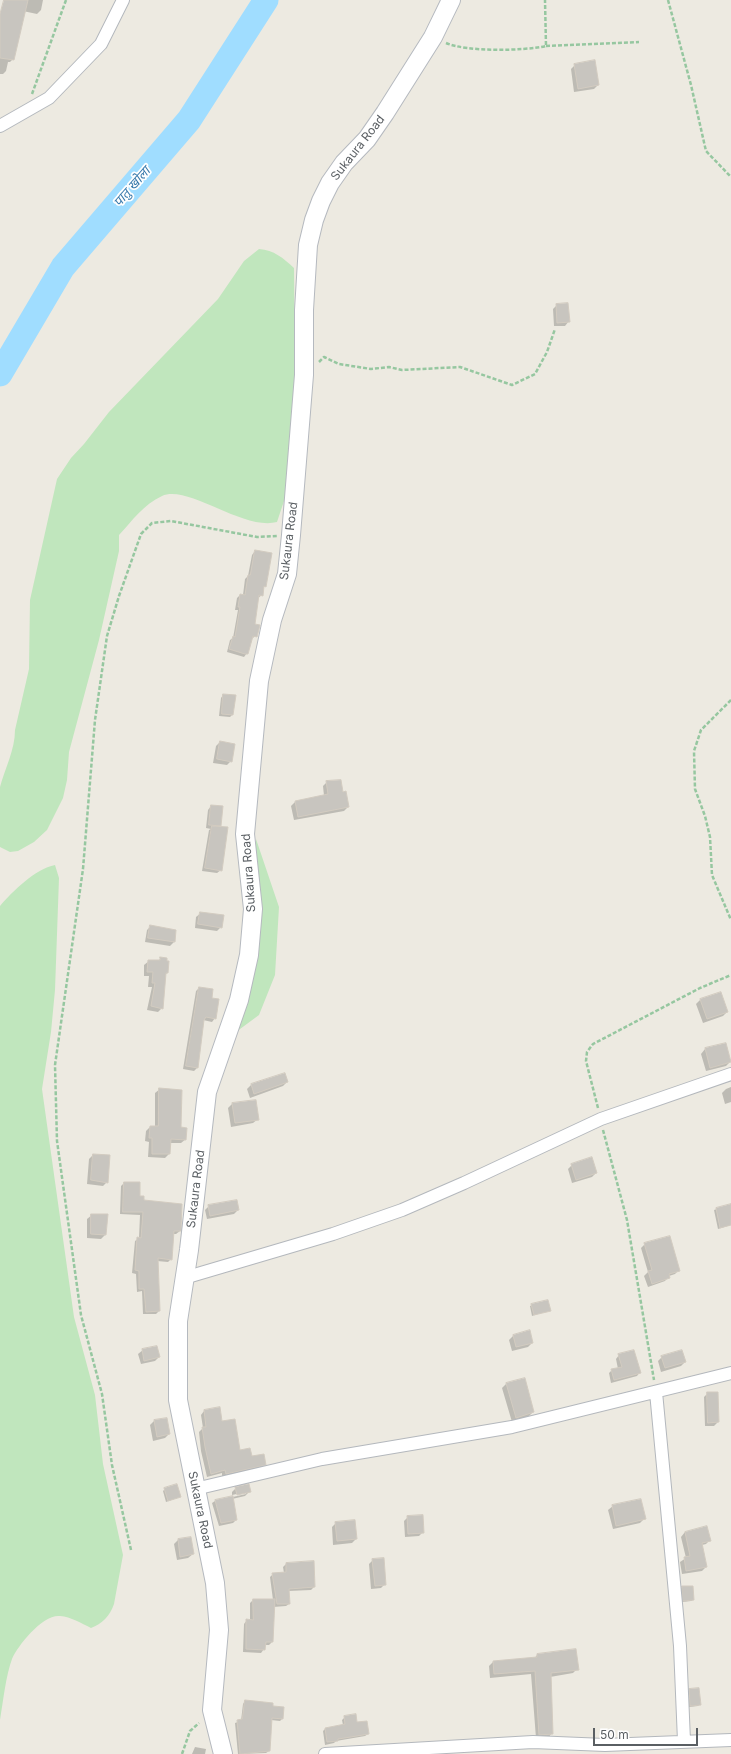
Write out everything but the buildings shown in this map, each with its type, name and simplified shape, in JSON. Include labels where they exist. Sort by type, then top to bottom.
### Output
[{"type":"street","points":[[0,126],[49,98],[101,44],[123,0]]},
{"type":"street","name":"Sukaura Road","points":[[223,1754],[212,1710],[219,1630],[214,1583],[178,1400],[178,1320],[207,1092],[239,1000],[249,955],[253,908],[245,834],[259,681],[272,620],[287,574],[304,375],[304,310],[308,246],[314,220],[321,201],[330,184],[344,163],[366,139],[385,113],[433,37],[450,0]]},
{"type":"street","points":[[184,1278],[333,1234],[402,1210],[601,1120],[731,1074]]},
{"type":"street","points":[[195,1488],[322,1459],[512,1427],[731,1373]]},
{"type":"street","points":[[656,1392],[679,1639],[684,1741]]},
{"type":"street","points":[[326,1754],[533,1742],[606,1749],[684,1741],[731,1740]]},
{"type":"path","points":[[26,111],[66,0]]},
{"type":"path","points":[[544,0],[546,46]]},
{"type":"path","points":[[668,0],[691,85],[706,151],[731,177]]},
{"type":"path","points":[[433,37],[453,46],[529,50],[546,46],[639,42]]},
{"type":"path","points":[[304,375],[324,358],[339,364],[371,369],[389,367],[402,370],[460,366],[512,385],[535,374],[547,352],[555,329]]},
{"type":"path","points":[[131,1550],[112,1465],[102,1394],[81,1315],[57,1141],[56,1120],[56,1065],[83,869],[95,720],[107,636],[119,596],[141,534],[152,523],[171,521],[257,537],[291,535]]},
{"type":"path","points":[[731,700],[701,730],[694,751],[695,789],[705,816],[708,830],[712,875],[731,920]]},
{"type":"path","points":[[656,1392],[627,1220],[586,1061],[587,1052],[593,1044],[700,988],[731,975]]},
{"type":"path","points":[[182,1754],[190,1731],[212,1710]]},
{"type":"green space","points":[[259,249],[274,253],[294,268],[295,378],[286,495],[277,522],[263,523],[248,520],[201,501],[186,496],[173,494],[156,499],[139,513],[119,535],[119,551],[99,640],[69,752],[67,780],[63,798],[47,830],[34,842],[18,851],[10,852],[0,847],[0,787],[15,737],[15,730],[29,669],[30,600],[57,479],[71,458],[109,412],[218,299],[244,261]]},
{"type":"green space","points":[[256,839],[279,907],[275,975],[259,1015],[236,1032],[255,868]]},
{"type":"green space","points":[[55,865],[59,878],[55,990],[51,1032],[42,1089],[74,1317],[95,1395],[103,1464],[123,1555],[114,1604],[108,1616],[102,1622],[91,1628],[76,1620],[60,1616],[53,1617],[39,1625],[25,1639],[15,1653],[10,1665],[0,1720],[0,906],[25,881],[47,867]]},
{"type":"waterway","name":"पातु खोला","points":[[0,374],[63,267],[189,120],[266,0]]}]
